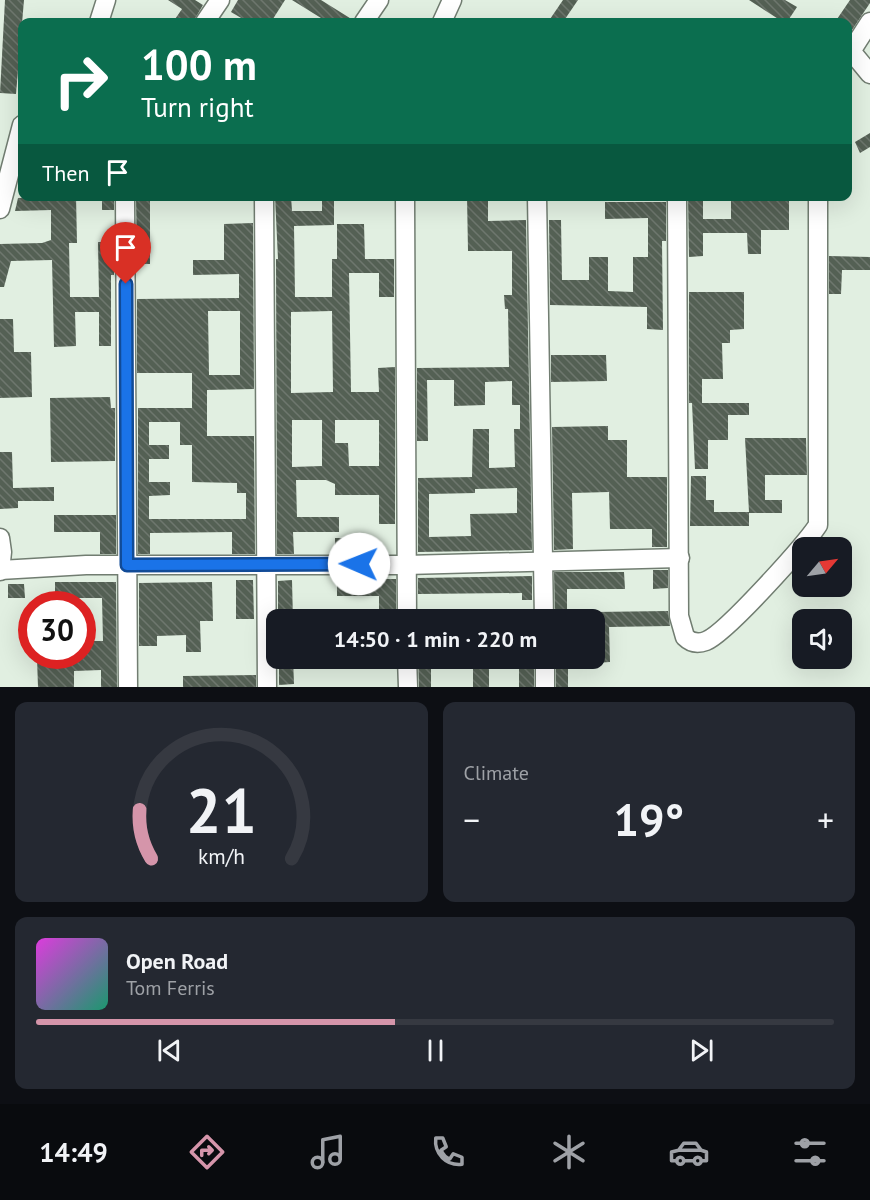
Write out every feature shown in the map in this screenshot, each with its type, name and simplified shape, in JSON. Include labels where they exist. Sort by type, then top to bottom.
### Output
[{"type":"street","points":[[100,18],[106,0]]},
{"type":"street","points":[[208,18],[220,0]]},
{"type":"street","points":[[367,18],[379,0]]},
{"type":"street","points":[[444,18],[452,0]]},
{"type":"street","points":[[852,49],[870,22]]},
{"type":"street","points":[[852,56],[870,74]]},
{"type":"street","points":[[0,209],[18,140]]},
{"type":"street","points":[[124,201],[128,687]]},
{"type":"street","points":[[264,201],[267,687]]},
{"type":"street","points":[[405,201],[407,609]]},
{"type":"street","points":[[537,201],[544,609]]},
{"type":"street","points":[[677,201],[681,628],[689,641],[704,642],[737,616],[818,525],[818,201]]},
{"type":"street","points":[[0,537],[3,552],[0,570],[127,565],[265,563],[406,565],[680,558]]},
{"type":"street","points":[[407,669],[408,687]]},
{"type":"street","points":[[545,669],[545,687]]},
{"type":"building","points":[[5,0],[24,0],[22,18],[18,18],[16,94],[0,93]]},
{"type":"building","points":[[168,0],[195,0],[203,5],[195,18],[176,18],[182,9]]},
{"type":"building","points":[[238,0],[285,0],[274,18],[241,18],[231,12]]},
{"type":"building","points":[[292,0],[321,0],[350,18],[321,18]]},
{"type":"building","points":[[563,0],[578,0],[566,18],[551,18]]},
{"type":"building","points":[[749,0],[785,0],[797,7],[790,18],[777,18]]},
{"type":"building","points":[[850,0],[870,0],[852,30],[852,18],[838,18]]},
{"type":"building","points":[[870,133],[870,147],[860,153],[855,142]]},
{"type":"building","points":[[18,198],[18,201],[76,201],[77,243],[69,243],[70,297],[99,297],[98,242],[114,242],[114,275],[111,275],[111,346],[99,346],[99,312],[75,312],[76,346],[54,347],[52,260],[11,261],[4,287],[0,287],[0,244],[42,243],[51,240],[51,210],[15,211]]},
{"type":"building","points":[[102,201],[114,201],[114,210],[102,210]]},
{"type":"building","points":[[136,201],[150,201],[150,264],[137,264]]},
{"type":"building","points":[[275,201],[291,201],[292,211],[322,211],[322,201],[334,201],[334,225],[294,226],[295,297],[332,297],[332,259],[337,259],[337,224],[364,224],[365,259],[394,259],[394,297],[379,297],[379,273],[349,273],[351,392],[379,392],[378,368],[395,367],[395,524],[379,524],[379,495],[335,495],[335,484],[326,480],[296,480],[297,517],[339,517],[339,532],[293,532],[294,554],[277,554],[276,259],[278,259]],"holes":[[[332,311],[333,392],[291,393],[291,312]],[[292,420],[322,420],[322,466],[292,467]],[[335,420],[379,420],[379,466],[349,466],[348,443],[335,443]]]},
{"type":"building","points":[[467,201],[488,201],[488,221],[526,220],[532,550],[418,552],[418,478],[472,477],[473,429],[489,429],[489,468],[515,467],[514,429],[520,429],[520,405],[512,405],[512,381],[485,382],[485,405],[454,406],[454,380],[427,380],[428,441],[417,441],[417,368],[509,367],[508,309],[505,309],[504,295],[512,295],[512,251],[468,251]],"holes":[[[517,488],[517,513],[470,514],[471,536],[429,537],[429,494],[475,493],[475,489]]]},
{"type":"building","points":[[688,201],[703,201],[703,219],[731,219],[731,201],[789,201],[789,230],[761,230],[761,254],[748,254],[747,233],[703,233],[703,256],[689,257]]},
{"type":"building","points":[[605,202],[666,202],[666,241],[662,241],[663,330],[647,329],[647,307],[550,305],[549,220],[561,220],[562,280],[589,280],[589,257],[608,257],[608,291],[633,292],[633,257],[648,257],[648,218],[605,219]]},
{"type":"building","points":[[253,223],[254,389],[207,390],[207,436],[254,436],[255,554],[232,554],[232,532],[150,533],[150,554],[138,554],[138,408],[192,408],[192,373],[137,373],[137,299],[239,298],[239,274],[193,275],[193,260],[224,260],[224,224]],"holes":[[[208,311],[240,311],[240,375],[209,375]],[[149,422],[180,422],[180,445],[192,445],[192,482],[237,483],[237,493],[246,493],[246,519],[149,519],[149,496],[170,495],[170,482],[149,482],[149,459],[169,459],[169,445],[149,445]]]},
{"type":"building","points":[[829,256],[870,257],[870,270],[842,270],[841,294],[829,294]]},
{"type":"building","points":[[689,292],[744,292],[744,329],[730,330],[730,343],[722,343],[723,379],[702,379],[702,403],[689,403]]},
{"type":"building","points":[[0,319],[13,319],[14,352],[31,352],[32,397],[0,398]]},
{"type":"building","points":[[551,355],[606,355],[607,381],[551,382]]},
{"type":"building","points":[[110,397],[111,408],[115,408],[115,461],[51,462],[50,398]]},
{"type":"building","points":[[692,403],[749,403],[749,415],[728,415],[728,440],[708,440],[708,469],[695,469]]},
{"type":"building","points":[[608,426],[608,440],[627,440],[627,477],[667,477],[667,547],[652,547],[652,529],[610,529],[609,492],[572,493],[573,549],[554,550],[552,427]]},
{"type":"building","points":[[745,438],[806,438],[807,475],[765,475],[765,500],[782,500],[782,513],[749,513],[749,526],[690,526],[691,476],[706,476],[706,500],[714,500],[714,512],[749,512]]},
{"type":"building","points":[[0,452],[12,452],[13,488],[54,487],[54,501],[18,501],[18,508],[0,509]]},
{"type":"building","points":[[54,515],[116,515],[116,554],[100,554],[100,532],[54,532]]},
{"type":"building","points":[[335,538],[354,538],[354,553],[335,553]]},
{"type":"building","points":[[653,570],[668,570],[668,588],[653,589]]},
{"type":"building","points":[[554,572],[624,572],[625,589],[567,589],[567,609],[555,609]]},
{"type":"building","points":[[532,576],[532,600],[522,600],[522,593],[418,594],[418,578]]},
{"type":"building","points":[[337,579],[396,579],[396,609],[379,609],[379,596],[337,596]]},
{"type":"building","points":[[236,580],[253,580],[254,619],[236,619]]},
{"type":"building","points":[[292,580],[293,609],[278,609],[278,581]]},
{"type":"building","points":[[55,582],[116,582],[117,687],[101,687],[101,670],[74,671],[74,687],[38,687],[37,669],[96,669],[96,641],[103,641],[102,598],[96,598],[96,591],[55,591]]},
{"type":"building","points":[[212,582],[213,621],[200,621],[201,652],[186,652],[186,635],[157,636],[157,646],[139,646],[139,583]]},
{"type":"building","points":[[8,584],[24,584],[24,591],[18,591],[18,598],[8,598]]},
{"type":"building","points":[[668,611],[670,626],[609,627],[610,662],[605,662],[605,612]]},
{"type":"building","points":[[279,669],[293,669],[294,684],[279,685]]},
{"type":"building","points":[[418,669],[431,669],[431,687],[419,687]]},
{"type":"building","points":[[473,669],[489,669],[489,687],[473,687]]},
{"type":"building","points":[[519,669],[534,669],[534,687],[519,687]]},
{"type":"building","points":[[556,669],[568,669],[568,687],[556,687]]},
{"type":"building","points":[[256,675],[256,687],[183,687],[183,676]]},
{"type":"route","points":[[126,284],[127,565],[359,564]]}]
